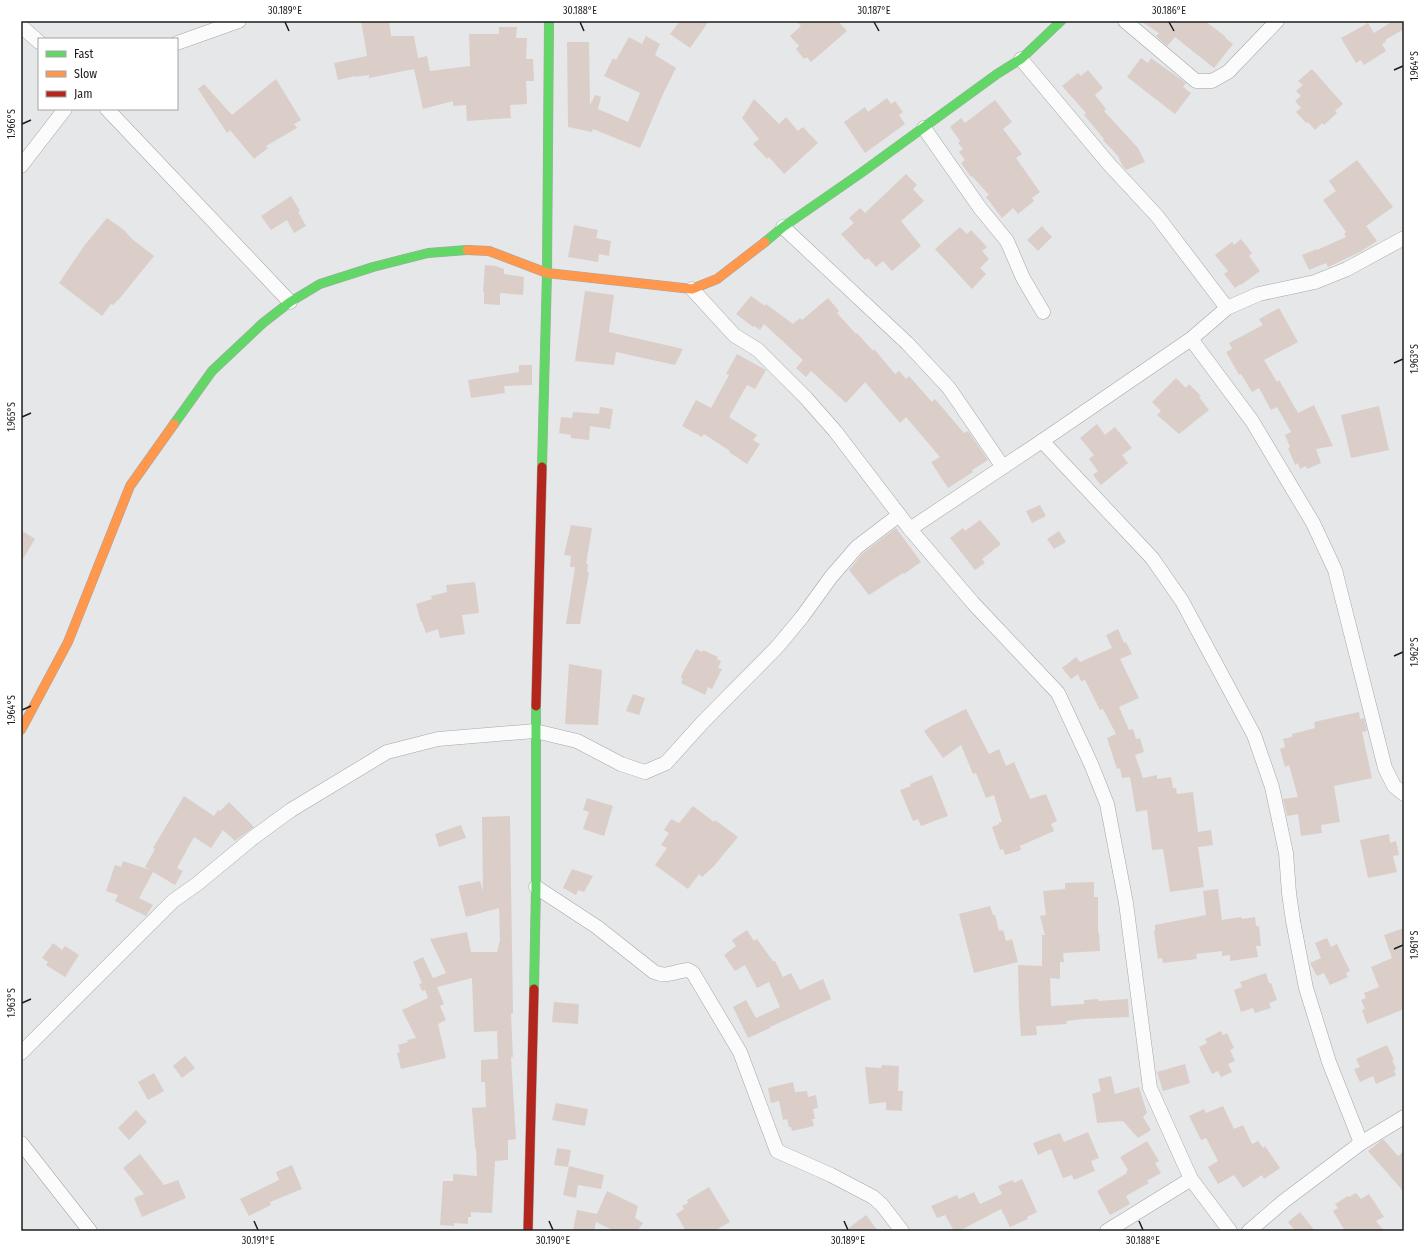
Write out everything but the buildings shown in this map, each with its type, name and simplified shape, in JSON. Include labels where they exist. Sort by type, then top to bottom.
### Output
[{"type":"street","points":[[178,43],[239,21]]},
{"type":"street","points":[[528,1231],[536,887],[535,731],[547,273],[549,21]]},
{"type":"street","points":[[21,730],[68,642],[130,486],[212,371],[263,323],[290,302],[320,284],[373,267],[428,253],[461,250],[489,250],[547,273],[692,289],[717,279],[783,227],[924,128],[997,74],[1021,59],[1060,21]]},
{"type":"street","points":[[1125,21],[1196,80],[1212,81],[1228,72],[1277,21]]},
{"type":"street","points":[[21,26],[38,41]]},
{"type":"street","points":[[1021,59],[1108,163],[1157,216],[1227,308]]},
{"type":"street","points":[[21,166],[65,110]]},
{"type":"street","points":[[108,110],[290,302]]},
{"type":"street","points":[[924,128],[980,208],[1007,241],[1023,278],[1043,312]]},
{"type":"street","points":[[783,227],[907,343],[949,388],[1003,467]]},
{"type":"street","points":[[910,529],[1191,339],[1227,308],[1260,294],[1315,282],[1402,243]]},
{"type":"street","points":[[692,289],[734,335],[758,350],[806,398],[835,431],[910,529],[973,603],[1058,693],[1091,764],[1107,804],[1126,903],[1150,1088],[1191,1179],[1230,1231]]},
{"type":"street","points":[[1191,339],[1252,421],[1313,523],[1335,570],[1385,768],[1394,786],[1404,794]]},
{"type":"street","points":[[1042,441],[1152,558],[1182,601],[1254,735],[1272,787],[1286,853],[1291,907],[1306,988],[1329,1062],[1360,1143]]},
{"type":"street","points":[[21,1053],[173,901],[197,884],[254,837],[291,810],[387,752],[438,739],[535,731],[578,741],[620,764],[645,772],[666,763],[702,723],[778,646],[802,617],[831,577],[857,547],[899,515]]},
{"type":"street","points":[[536,887],[597,927],[654,972],[658,974],[671,974],[688,970],[693,973],[740,1052],[777,1151],[831,1174],[872,1197],[882,1205],[902,1231]]},
{"type":"street","points":[[1249,1231],[1284,1201],[1360,1143],[1404,1117]]},
{"type":"street","points":[[21,1143],[90,1231]]},
{"type":"street","points":[[1107,1231],[1191,1179]]},
{"type":"traffic: fast","points":[[542,467],[547,273],[549,21]]},
{"type":"traffic: fast","points":[[765,242],[783,227],[861,173],[997,74],[1021,59],[1061,21]]},
{"type":"traffic: fast","points":[[174,424],[212,371],[263,323],[290,302],[320,284],[373,267],[428,253],[467,250]]},
{"type":"traffic: fast","points":[[534,989],[536,887],[536,706]]},
{"type":"traffic: slow","points":[[467,250],[489,251],[547,273],[692,289],[717,279],[765,242]]},
{"type":"traffic: slow","points":[[21,730],[68,642],[130,486],[174,424]]},
{"type":"traffic: jam","points":[[536,706],[542,467]]},
{"type":"traffic: jam","points":[[528,1231],[534,989]]}]
